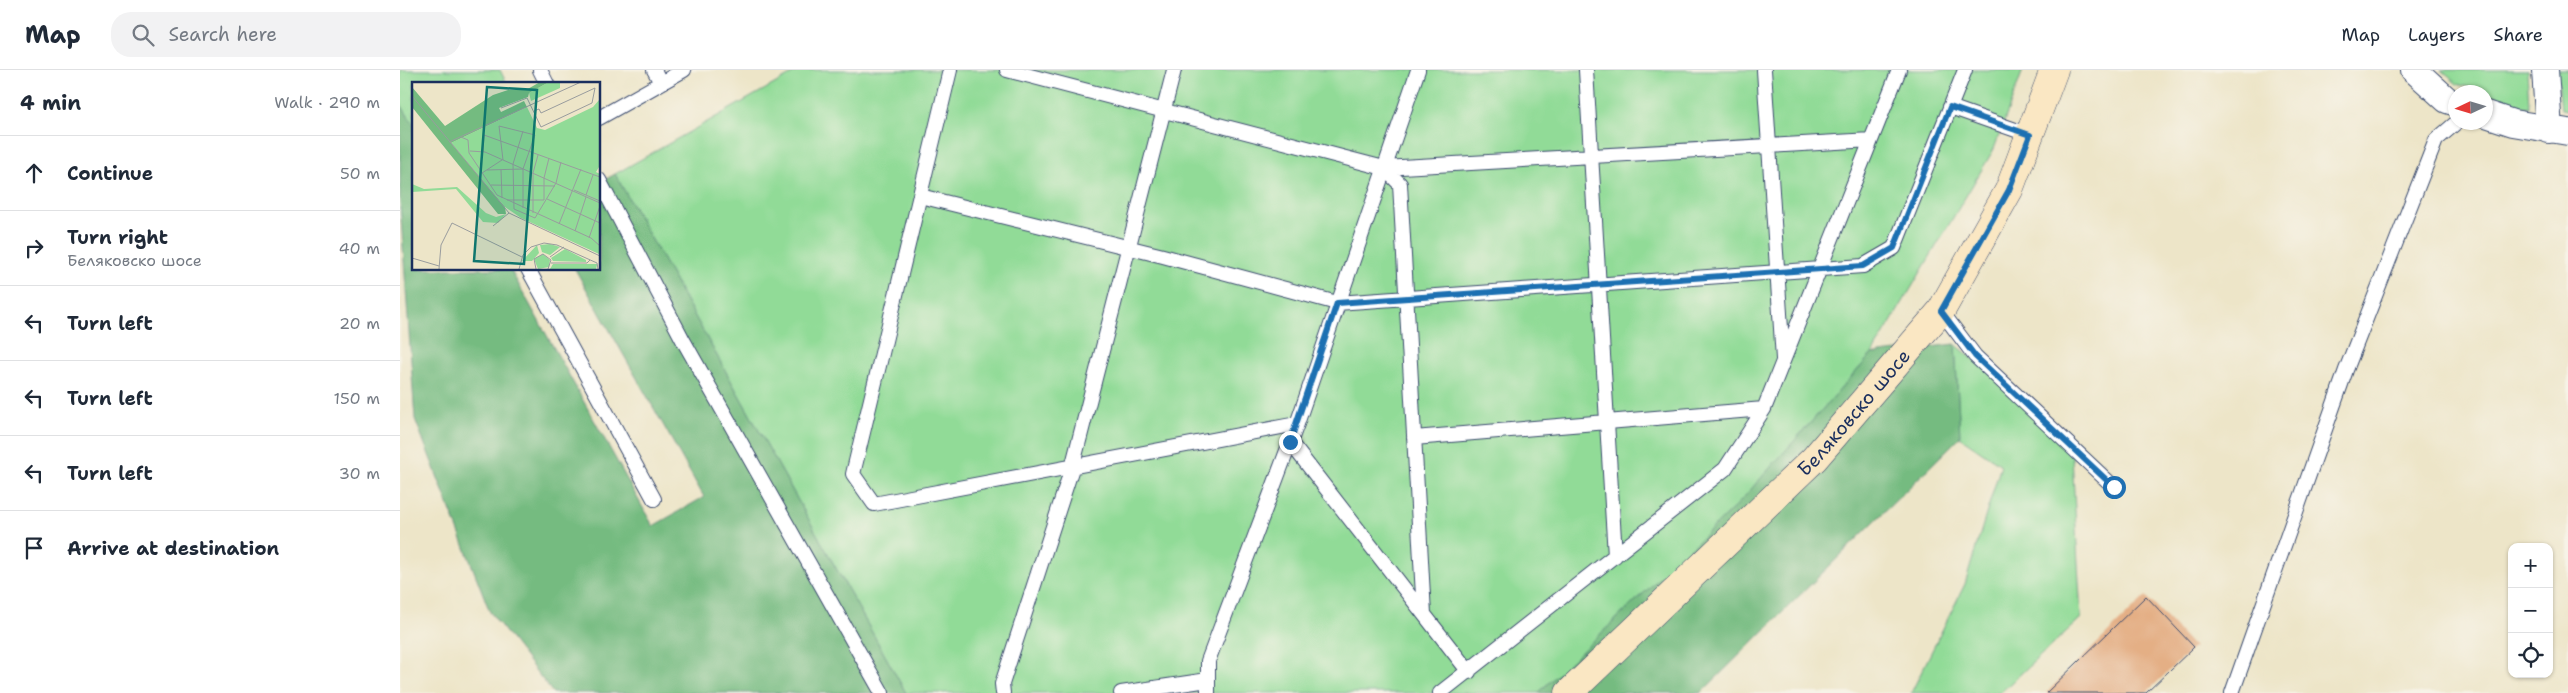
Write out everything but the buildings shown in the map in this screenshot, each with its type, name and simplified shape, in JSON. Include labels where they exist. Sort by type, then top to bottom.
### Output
[{"type":"street","name":"Беляковско шосе","points":[[1569,693],[1814,459],[1941,311],[2009,190],[2054,70]]},
{"type":"street","points":[[2414,70],[2448,100]]},
{"type":"street","points":[[2493,116],[2513,123],[2558,131],[2545,70]]},
{"type":"lane","points":[[540,70],[546,82]]},
{"type":"lane","points":[[654,70],[662,83]]},
{"type":"lane","points":[[600,117],[684,70]]},
{"type":"lane","points":[[950,70],[853,474],[874,504],[1297,424]]},
{"type":"lane","points":[[1007,70],[1384,168],[1871,140]]},
{"type":"lane","points":[[1003,693],[1002,684],[1072,468],[1174,70]]},
{"type":"lane","points":[[1121,693],[1208,687],[1208,661],[1297,424],[1418,70]]},
{"type":"lane","points":[[1586,70],[1615,556]]},
{"type":"lane","points":[[1764,70],[1783,362]]},
{"type":"lane","points":[[1440,693],[1725,469],[1764,409],[1899,70]]},
{"type":"lane","points":[[920,196],[1337,303],[1406,300],[1863,266],[1894,248],[1965,70]]},
{"type":"lane","points":[[1950,107],[2030,135]]},
{"type":"lane","points":[[2232,693],[2346,370],[2436,140],[2448,130]]},
{"type":"lane","points":[[1384,168],[1400,184],[1424,614]]},
{"type":"lane","points":[[600,182],[688,348],[882,693]]},
{"type":"lane","points":[[529,270],[654,499]]},
{"type":"lane","points":[[1941,311],[1975,356],[2114,487]]},
{"type":"lane","points":[[1414,438],[1764,409]]},
{"type":"lane","points":[[1290,442],[1469,672]]},
{"type":"green space","points":[[400,70],[500,70],[506,82],[412,82],[412,123],[400,103]]},
{"type":"green space","points":[[799,70],[2023,70],[1994,149],[1872,354],[1736,506],[1538,693],[906,693],[615,174]]},
{"type":"green space","points":[[2441,70],[2527,70],[2529,107],[2517,106],[2493,95],[2493,85],[2457,84]]},
{"type":"green space","points":[[2557,70],[2568,70],[2568,110],[2561,109]]},
{"type":"green space","points":[[400,103],[412,123],[412,270],[511,270],[653,526],[704,497],[576,270],[600,270],[600,182],[615,174],[906,693],[553,693],[490,612],[415,419],[400,203]]},
{"type":"green space","points":[[1955,344],[2071,438],[2081,618],[2000,693],[1911,693],[1965,584],[2001,465],[1960,437]]},
{"type":"green space","points":[[1955,344],[1960,437],[1701,693],[1538,693],[1736,506],[1872,354]]},
{"type":"route","points":[[1290,442],[1337,303],[1406,300],[1863,266],[1894,248],[1950,107],[2030,135],[2009,190],[1941,311],[1975,356],[2114,487]]}]
